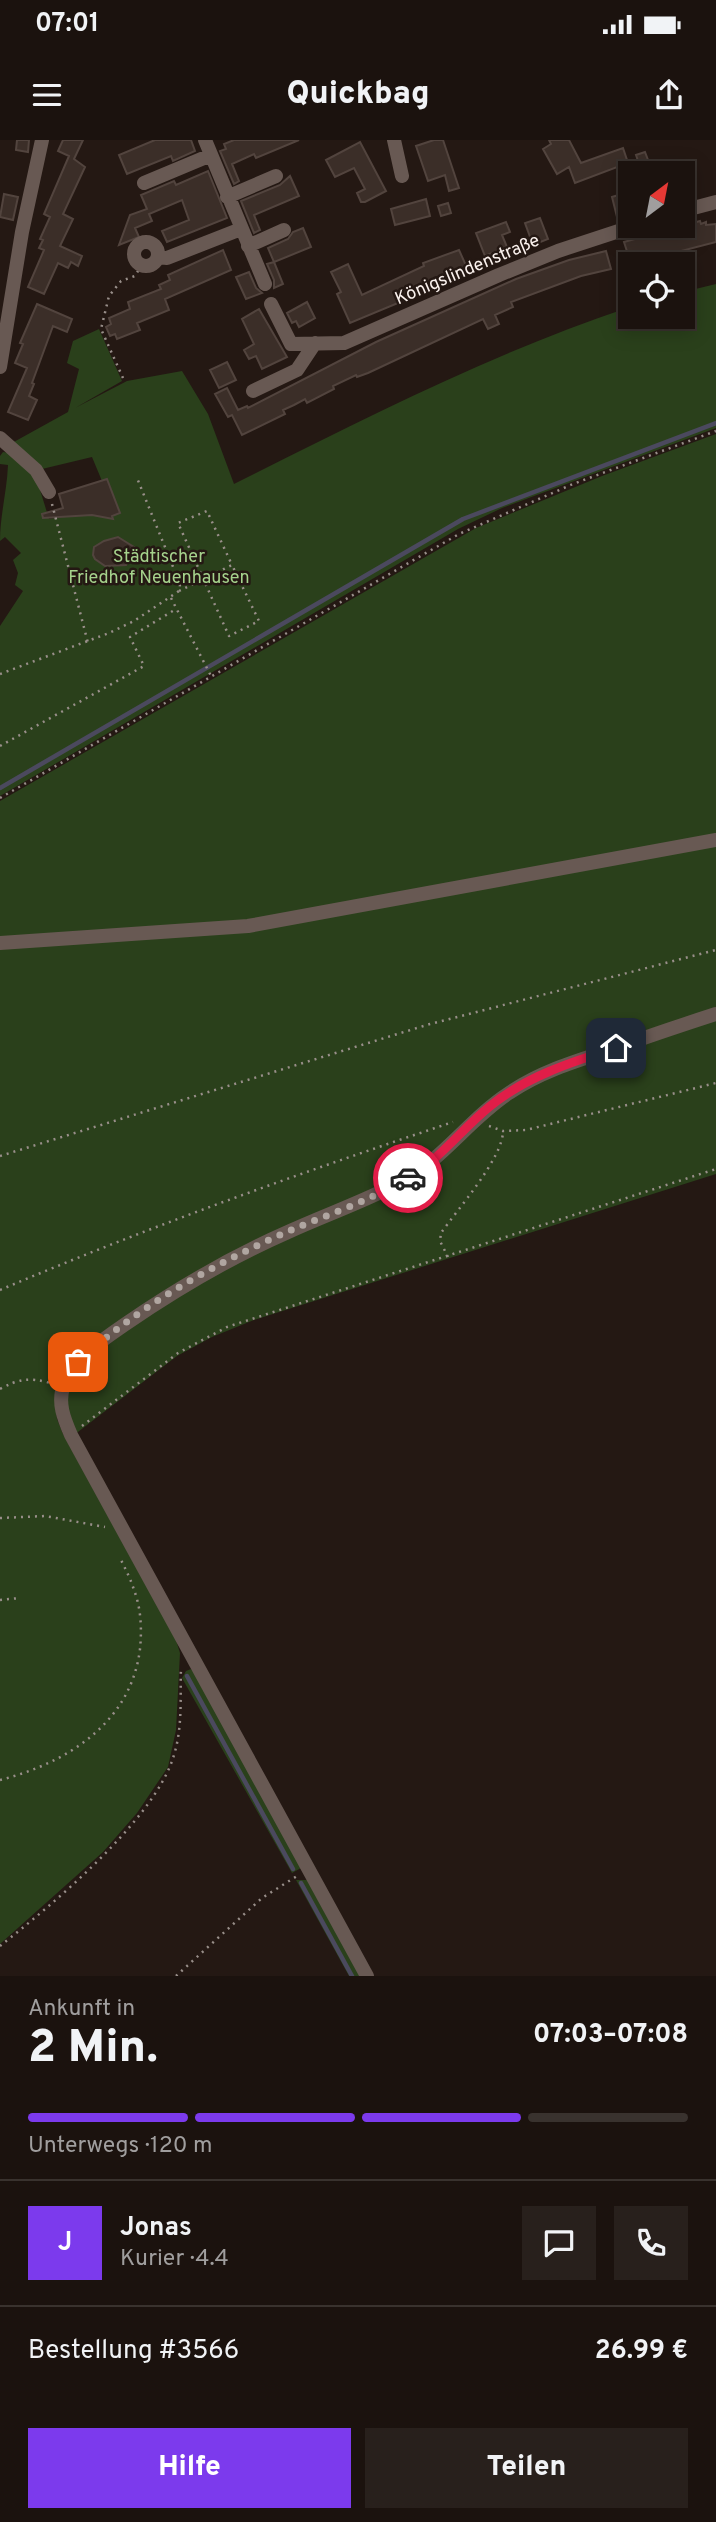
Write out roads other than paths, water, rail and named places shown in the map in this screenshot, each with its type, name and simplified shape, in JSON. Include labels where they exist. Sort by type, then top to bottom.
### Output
[{"type":"street","points":[[0,367],[7,270],[42,140]]},
{"type":"street","points":[[205,140],[265,284]]},
{"type":"street","points":[[394,140],[402,176]]},
{"type":"street","points":[[144,183],[211,155]]},
{"type":"street","points":[[227,197],[276,176]]},
{"type":"street","points":[[695,208],[716,202]]},
{"type":"street","points":[[158,257],[167,258],[241,229]]},
{"type":"street","points":[[248,246],[284,230]]},
{"type":"street","name":"Königslindenstraße","points":[[271,304],[291,344],[344,343],[499,275],[558,251],[618,231]]},
{"type":"street","points":[[148,242],[155,246],[158,257],[153,264],[141,266],[135,261],[133,253],[140,243],[148,242]]},
{"type":"street","points":[[253,391],[297,370],[315,343]]},
{"type":"street","points":[[0,438],[36,470],[49,492]]},
{"type":"street","points":[[0,943],[248,926],[716,840]]},
{"type":"street","points":[[367,1976],[71,1436],[61,1407],[63,1386],[70,1372],[84,1356],[159,1302],[202,1275],[263,1243],[411,1177],[440,1155],[480,1115],[512,1091],[547,1072],[716,1014]]},
{"type":"waterway","points":[[0,788],[463,519],[716,423]]},
{"type":"waterway","points":[[187,1676],[293,1869]]},
{"type":"waterway","points":[[301,1883],[352,1976]]},
{"type":"park label","name":"Städtischer Friedhof Neuenhausen","points":[[159,566]]}]
